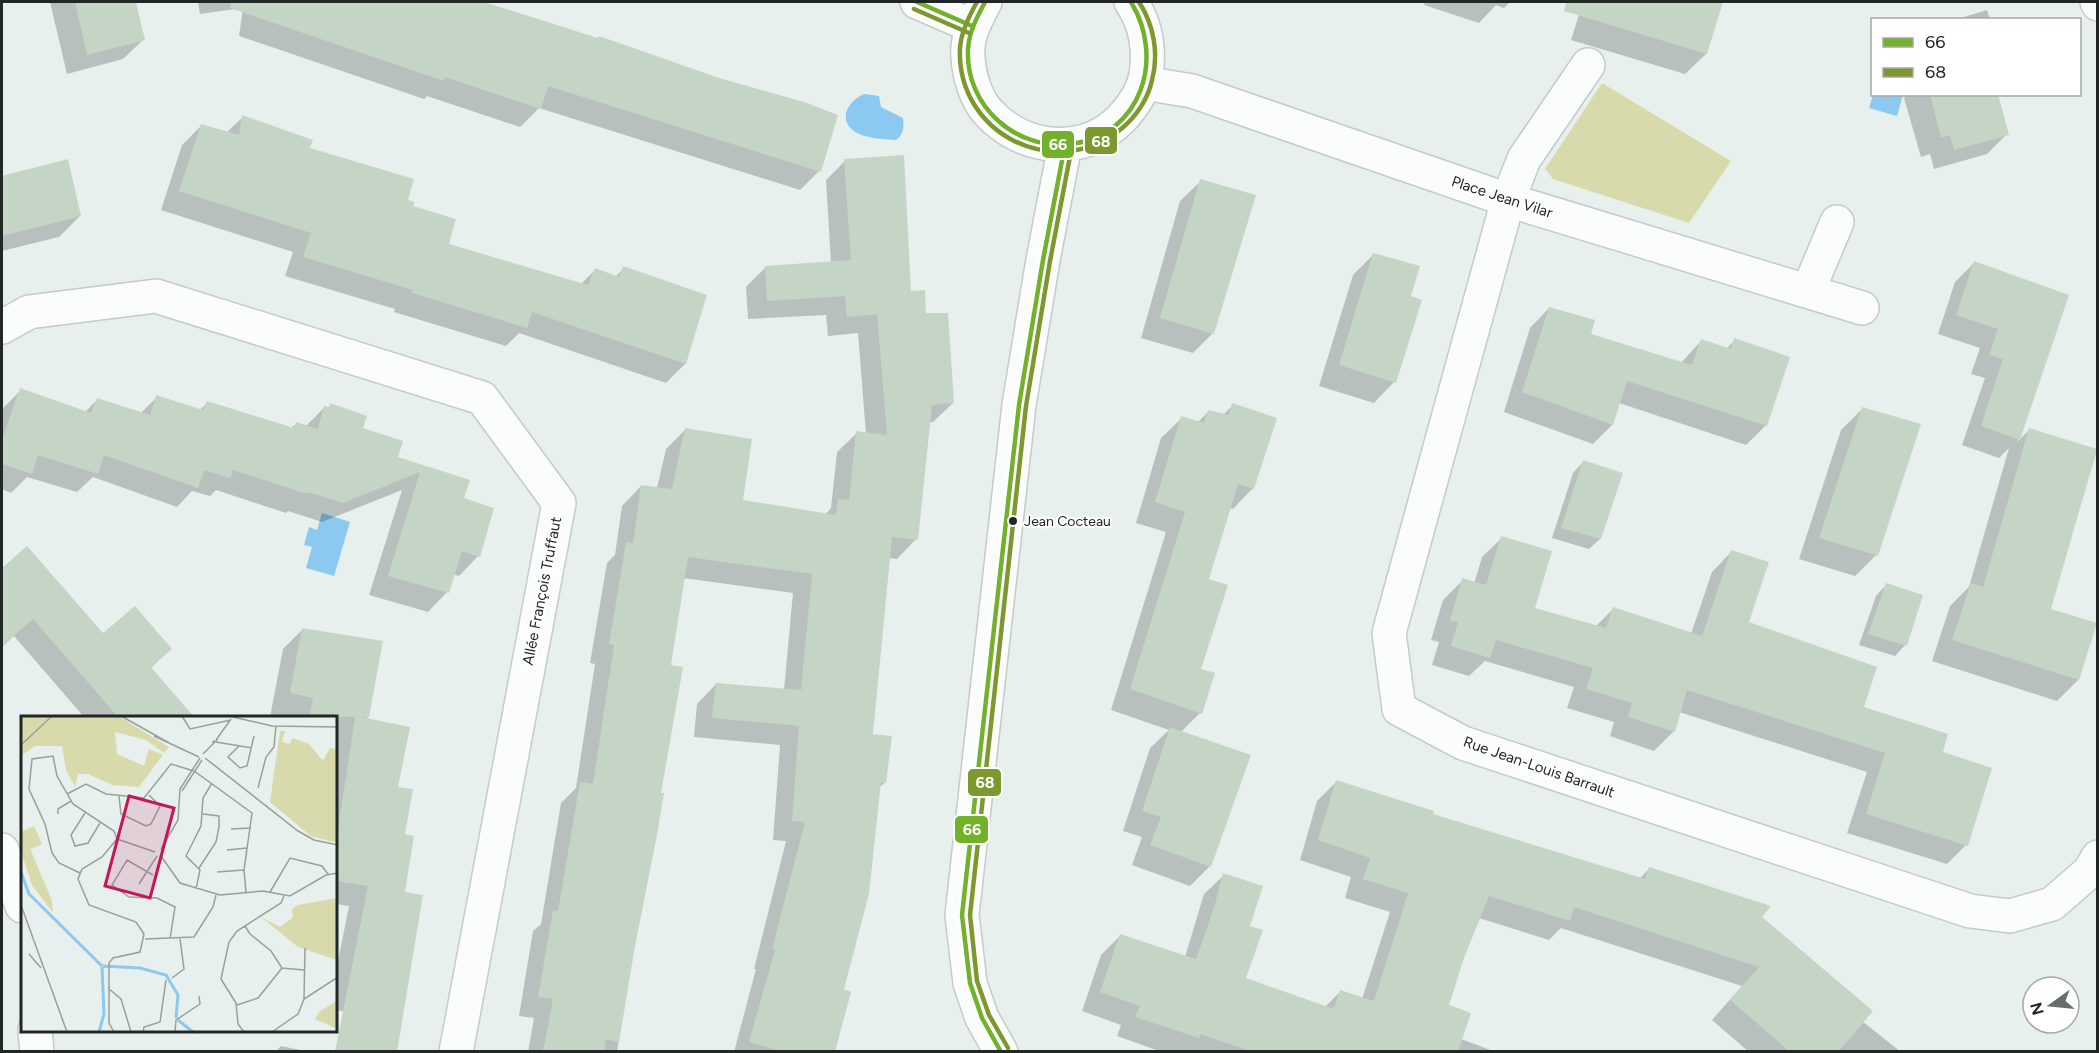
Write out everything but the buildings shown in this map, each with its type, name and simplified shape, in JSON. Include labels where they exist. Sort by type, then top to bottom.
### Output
[{"type":"street","points":[[917,2],[979,14],[968,56],[973,85],[987,111],[1008,131],[1035,143],[1065,146],[1090,139],[1114,126],[1132,107],[1144,83],[1148,59],[1147,36],[1131,2]]},
{"type":"street","points":[[1508,200],[1524,159],[1588,65]]},
{"type":"street","name":"Place Jean Vilar","points":[[1144,83],[1192,91],[1508,200],[1862,308]]},
{"type":"street","points":[[1001,1052],[982,1018],[970,983],[962,915],[1019,405],[1065,146]]},
{"type":"street","name":"Rue Jean-Louis Barrault","points":[[1508,200],[1389,633],[1399,709],[1462,742],[1970,911],[2010,916],[2052,904],[2090,871],[2097,856]]},
{"type":"street","points":[[1808,291],[1837,222]]},
{"type":"street","name":"Allée François Truffaut","points":[[2,327],[29,312],[156,296],[482,398],[559,503],[456,1052]]},
{"type":"street","points":[[2,850],[21,903]]},
{"type":"street","points":[[35,1032],[37,1052]]},
{"type":"green space","points":[[1602,83],[1731,161],[1689,223],[1553,179],[1545,169]]},
{"type":"water","points":[[864,94],[879,96],[881,107],[903,118],[903,130],[896,140],[864,136],[849,126],[846,121],[847,110]]},
{"type":"water","points":[[1873,96],[1903,96],[1897,116],[1869,108]]},
{"type":"water","points":[[322,513],[350,522],[334,576],[306,568],[312,547],[304,545],[309,527],[317,530]]},
{"type":"transit line","name":"66","points":[[917,2],[972,26]]},
{"type":"transit line","name":"68","points":[[977,2],[968,18],[960,48],[963,78],[974,105],[992,126],[1014,141],[1040,150],[1067,151],[1095,145],[1121,129],[1132,119],[1144,101],[1154,70],[1155,50],[1152,30],[1139,2]]},
{"type":"transit line","name":"66","points":[[985,2],[974,25],[968,49],[969,70],[975,89],[985,106],[1014,132],[1032,140],[1051,144],[1072,144],[1096,137],[1116,125],[1130,109],[1140,90],[1146,69],[1146,46],[1141,24],[1131,2]]},
{"type":"transit line","name":"68","points":[[914,9],[969,33]]},
{"type":"transit line","name":"66","points":[[1001,1052],[982,1018],[970,983],[962,915],[1019,405],[1065,145]]},
{"type":"transit line","name":"68","points":[[1008,1048],[989,1015],[977,981],[970,915],[1026,406],[1072,146]]},
{"type":"place","name":"Jean Cocteau","points":[[1013,521]]}]
